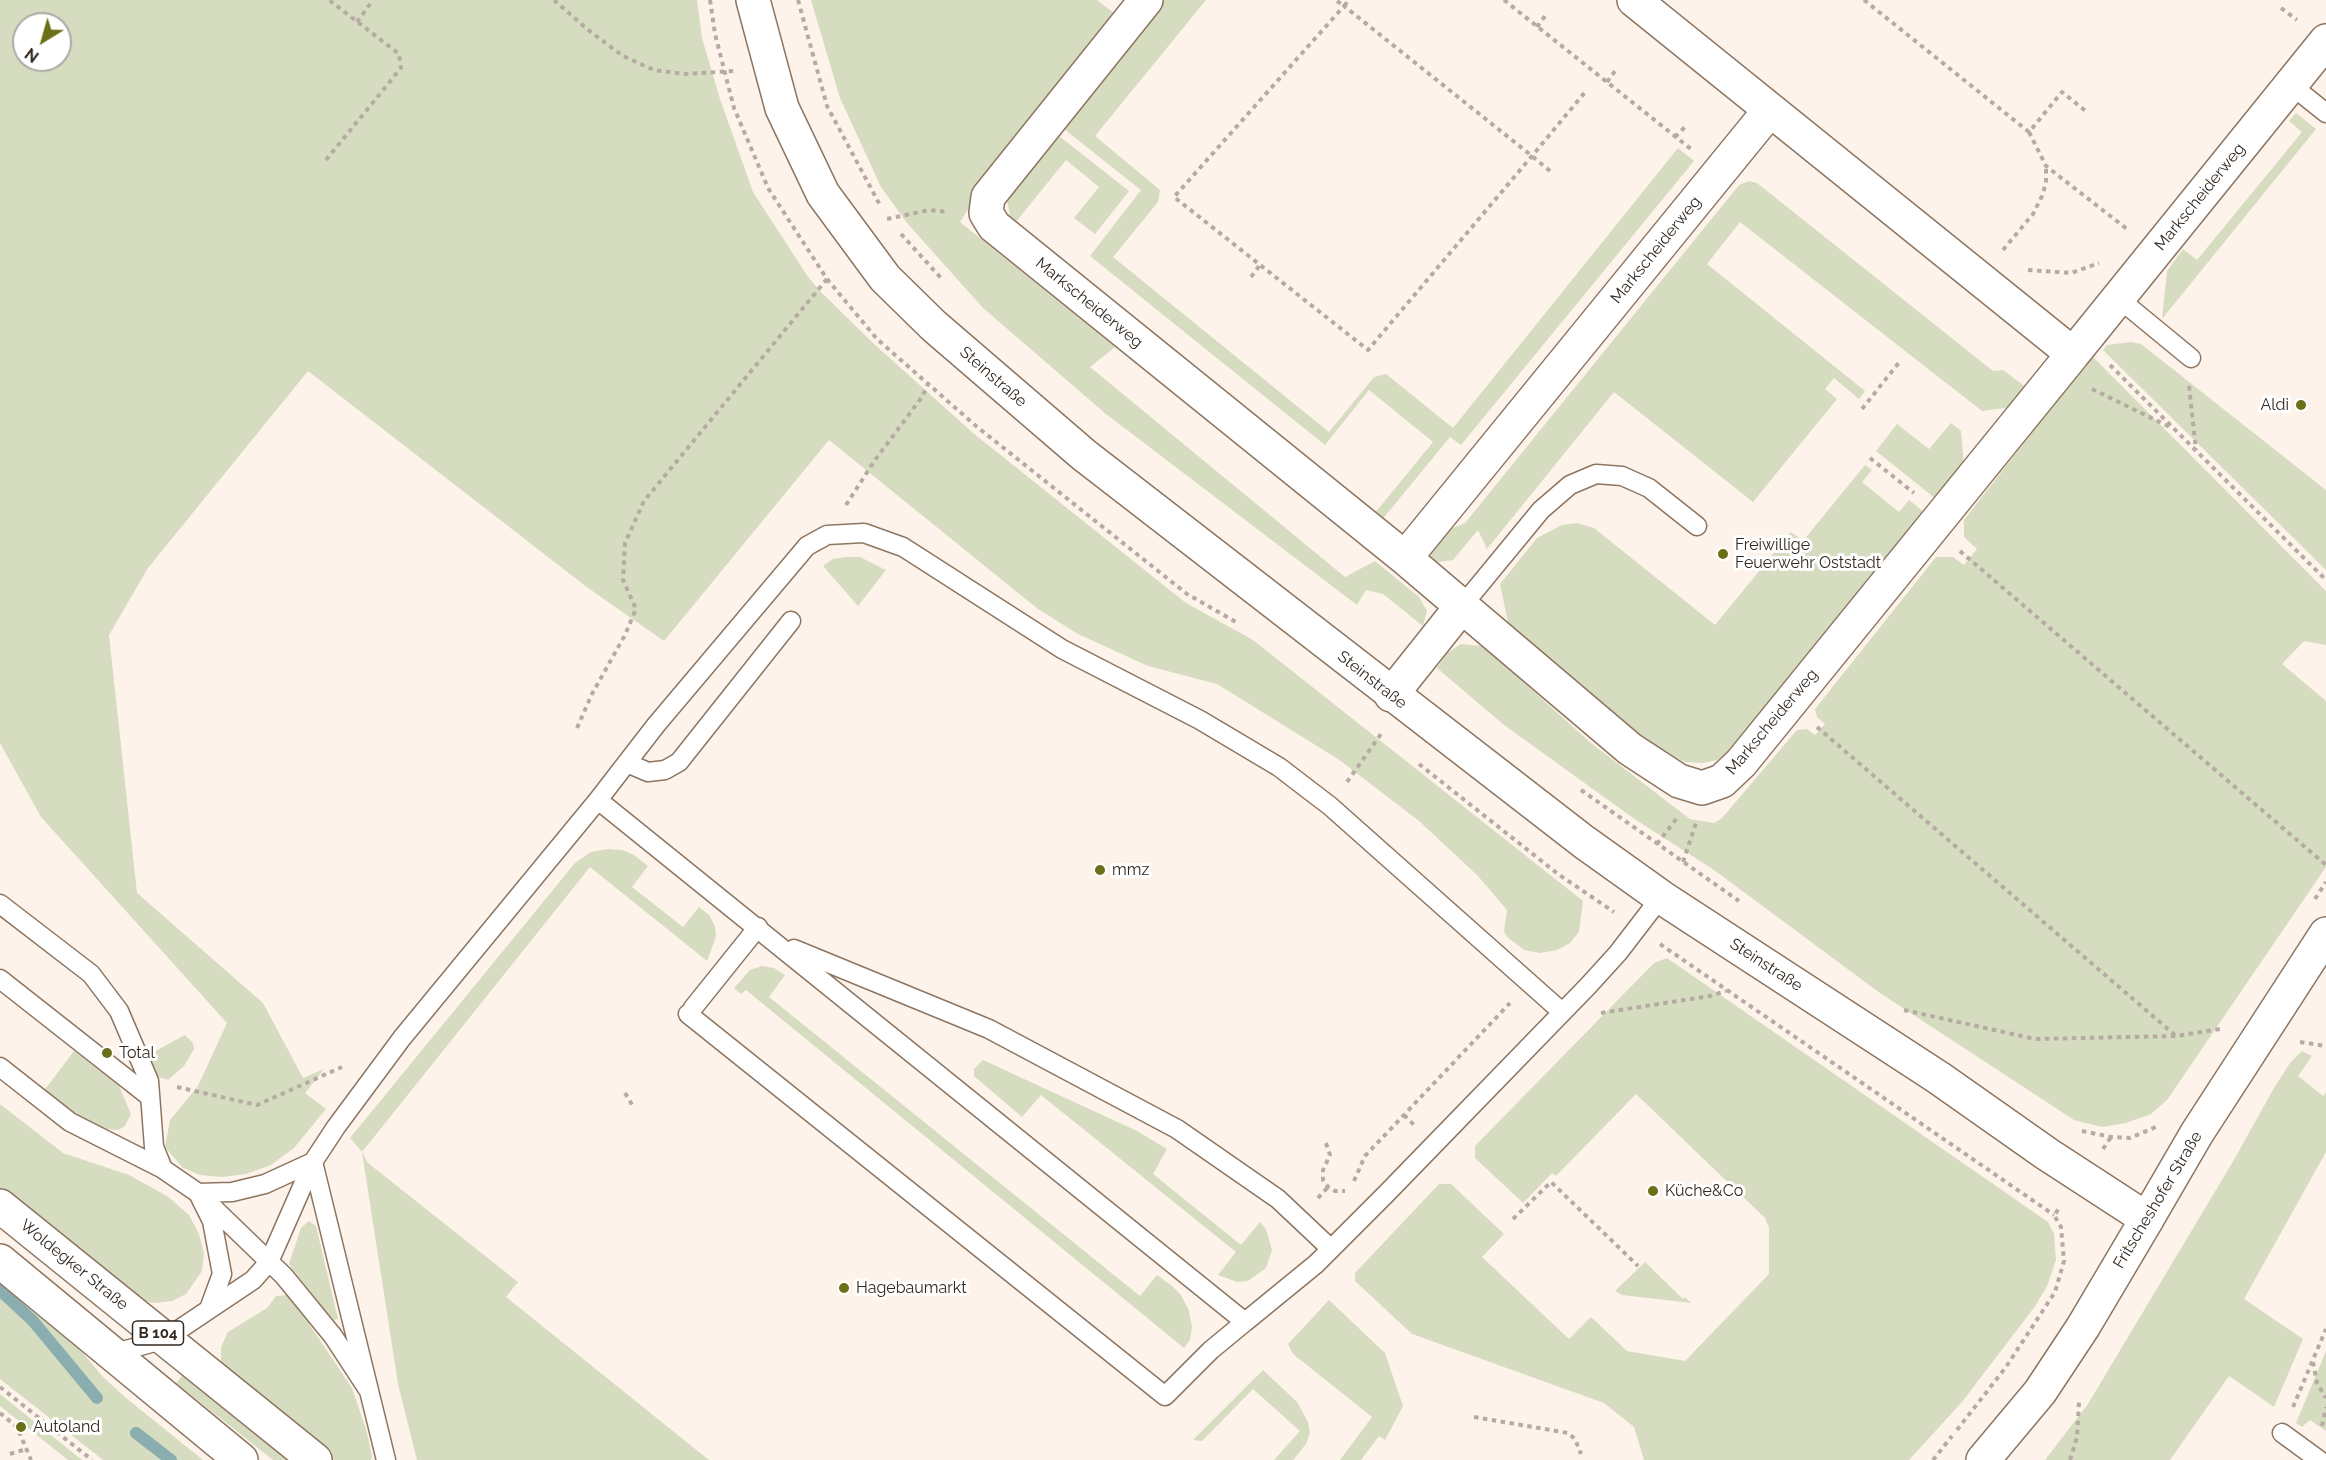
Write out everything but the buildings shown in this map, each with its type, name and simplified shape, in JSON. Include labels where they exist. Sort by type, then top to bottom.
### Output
[{"type":"street","name":"Steinstraße","points":[[753,0],[783,108],[823,194],[885,278],[934,326],[1084,455],[1391,695],[1584,842],[1661,897],[1939,1078],[2147,1219]]},
{"type":"street","points":[[986,213],[988,196],[1146,0]]},
{"type":"street","points":[[1634,0],[1770,110],[1986,271],[2072,355]]},
{"type":"street","name":"Markscheiderweg","points":[[986,213],[994,226],[1405,558],[1630,749],[1692,786],[1712,786],[1726,777],[1790,703],[2326,41]]},
{"type":"street","name":"Markscheiderweg","points":[[1405,558],[1770,110]]},
{"type":"street","points":[[1391,695],[1462,606]]},
{"type":"street","name":"Fritscheshofer Straße","points":[[1983,1460],[2040,1392],[2083,1327],[2197,1133],[2326,934]]},
{"type":"street","name":"Woldegker Straße","points":[[0,1206],[315,1460]]},
{"type":"street","name":"B 104","points":[[0,1261],[237,1457]]},
{"type":"lane","points":[[2291,85],[2326,113]]},
{"type":"lane","points":[[2118,298],[2191,358]]},
{"type":"lane","points":[[1462,606],[1541,510],[1570,485],[1596,474],[1622,476],[1649,488],[1697,526]]},
{"type":"lane","points":[[112,1354],[165,1339],[253,1280],[269,1262],[313,1162],[402,1038],[807,546],[826,535],[864,532],[903,547],[1062,649],[1200,720],[1279,767],[1330,806],[1562,1012]]},
{"type":"lane","points":[[627,763],[648,772],[665,770],[679,762],[791,621]]},
{"type":"lane","points":[[598,800],[1245,1322]]},
{"type":"lane","points":[[758,927],[691,1011],[1165,1396],[1211,1350],[1331,1249],[1618,953],[1661,897]]},
{"type":"lane","points":[[0,904],[91,974],[119,1011],[150,1089],[154,1147],[163,1169]]},
{"type":"lane","points":[[776,942],[989,1029],[1177,1129],[1278,1199],[1331,1249]]},
{"type":"lane","points":[[0,979],[150,1089]]},
{"type":"lane","points":[[0,1067],[70,1122],[163,1169],[198,1193],[269,1262],[333,1336],[369,1391]]},
{"type":"lane","points":[[198,1193],[232,1192],[265,1184],[313,1162]]},
{"type":"lane","points":[[313,1162],[386,1460]]},
{"type":"lane","points":[[198,1193],[212,1221],[222,1274],[209,1309]]},
{"type":"lane","points":[[2282,1433],[2319,1460]]},
{"type":"path","points":[[326,160],[401,68],[399,54],[329,0]]},
{"type":"path","points":[[357,22],[373,0]]},
{"type":"path","points":[[554,0],[623,56],[654,70],[694,74],[770,64]]},
{"type":"path","points":[[798,0],[827,106],[887,219],[943,280]]},
{"type":"path","points":[[1349,0],[1174,197],[1368,350],[1586,91]]},
{"type":"path","points":[[1504,0],[1719,172]]},
{"type":"path","points":[[1864,0],[2029,132],[2046,166],[2156,252]]},
{"type":"path","points":[[1337,1],[1550,171]]},
{"type":"path","points":[[1537,27],[1545,16]]},
{"type":"path","points":[[1606,82],[1615,71]]},
{"type":"path","points":[[2029,132],[2062,92],[2086,112]]},
{"type":"path","points":[[1675,137],[1684,127]]},
{"type":"path","points":[[1986,271],[2033,214],[2046,183],[2046,166]]},
{"type":"path","points":[[887,219],[929,210],[986,213]]},
{"type":"path","points":[[1986,271],[2071,273],[2094,264],[2156,252]]},
{"type":"path","points":[[1251,277],[1260,265]]},
{"type":"path","points":[[577,728],[636,609],[623,580],[625,543],[644,501],[827,279]]},
{"type":"path","points":[[2072,355],[2175,429]]},
{"type":"path","points":[[2072,355],[2175,429],[2326,580]]},
{"type":"path","points":[[2191,358],[2188,390],[2196,451]]},
{"type":"path","points":[[1862,409],[1901,360]]},
{"type":"path","points":[[826,535],[875,459],[922,397],[928,384]]},
{"type":"path","points":[[1870,458],[1937,521],[2326,865]]},
{"type":"path","points":[[1790,703],[2176,1036]]},
{"type":"path","points":[[1330,806],[1382,734]]},
{"type":"path","points":[[1571,782],[1741,902]]},
{"type":"path","points":[[1326,1143],[1330,1155],[1323,1170],[1323,1180],[1328,1187],[1343,1192],[1356,1179],[1365,1156],[1475,1036],[1529,983]]},
{"type":"path","points":[[1562,1012],[1609,1014],[1727,991]]},
{"type":"path","points":[[1914,1021],[1895,1008],[2035,1039],[2176,1036],[2221,1028]]},
{"type":"path","points":[[2294,1041],[2326,1046]]},
{"type":"path","points":[[150,1089],[256,1105],[349,1064]]},
{"type":"path","points":[[625,1093],[634,1108]]},
{"type":"path","points":[[2079,1130],[2111,1137],[2130,1138],[2155,1128],[2163,1122]]},
{"type":"path","points":[[1933,1460],[2006,1367],[2051,1301],[2064,1261],[2061,1227],[2054,1215],[2111,1137]]},
{"type":"path","points":[[1513,1219],[1551,1182],[1638,1266]]},
{"type":"path","points":[[1580,1209],[1585,1204]]},
{"type":"path","points":[[2282,1433],[2326,1329]]},
{"type":"path","points":[[2313,1362],[2317,1383],[2326,1398]]},
{"type":"path","points":[[0,1387],[92,1460]]},
{"type":"path","points":[[2070,1460],[2077,1437],[2079,1402]]},
{"type":"path","points":[[2325,1434],[2322,1426],[2326,1407]]},
{"type":"path","points":[[0,1413],[17,1427],[31,1460]]},
{"type":"path","points":[[1474,1418],[1568,1433],[1575,1439],[1581,1454]]},
{"type":"path","points":[[10,1454],[26,1449]]},
{"type":"green space","points":[[0,0],[697,0],[702,38],[720,99],[753,192],[808,277],[822,293],[874,344],[973,433],[1186,603],[1253,640],[1583,901],[1579,932],[1570,943],[1557,950],[1540,953],[1524,950],[1507,937],[1504,931],[1507,910],[1477,875],[1419,821],[1338,759],[1217,684],[1148,666],[1078,634],[1038,609],[829,440],[664,641],[588,588],[308,371],[148,568],[109,635],[137,893],[263,1003],[303,1078],[324,1069],[305,1093],[326,1109],[294,1148],[271,1165],[246,1174],[222,1177],[200,1175],[183,1168],[165,1147],[170,1120],[198,1086],[227,1023],[41,817],[0,743]]},
{"type":"green space","points":[[811,0],[1097,0],[1118,16],[981,189],[960,222],[1115,347],[1090,367],[1345,577],[1375,561],[1419,597],[1427,611],[1423,626],[1383,594],[1366,590],[1357,605],[1106,414],[983,308],[907,223],[881,187],[840,98]]},
{"type":"green space","points":[[1161,0],[1206,0],[1095,136],[1160,190],[1158,202],[1113,257],[1329,432],[1374,377],[1386,374],[1453,428],[1678,148],[1694,161],[1461,445],[1450,437],[1381,521],[1375,513],[1433,442],[1369,390],[1325,445],[1090,256],[1141,190],[1059,125]]},
{"type":"green space","points":[[2296,113],[2316,129],[2162,319],[2167,271],[2183,249],[2197,260],[2302,132],[2289,121]]},
{"type":"green space","points":[[1054,132],[1129,191],[1095,234],[1074,218],[1099,187],[1066,160],[1015,223],[1010,218],[1007,198]]},
{"type":"green space","points":[[1749,181],[1757,183],[1993,371],[2003,370],[2027,388],[2011,407],[1982,411],[1740,222],[1707,264],[1865,391],[1859,399],[1834,378],[1825,389],[1837,399],[1753,502],[1614,392],[1487,549],[1478,530],[1453,560],[1433,563],[1430,553],[1441,533],[1465,523],[1739,185]]},
{"type":"green space","points":[[2131,342],[2141,344],[2326,490],[2326,570],[2103,350],[2107,345]]},
{"type":"green space","points":[[2093,357],[2326,591],[2326,645],[2304,641],[2282,664],[2326,701],[2326,867],[2167,1100],[2151,1114],[2126,1123],[2102,1127],[2074,1120],[1880,993],[1714,870],[1636,820],[1504,725],[1437,668],[1447,653],[1461,644],[1483,646],[1591,743],[1665,800],[1690,819],[1714,823],[1722,818],[1797,730],[1807,729],[1815,735],[1825,724],[1817,717],[1815,709],[1936,557],[1953,557],[1964,565],[1977,549],[1964,537],[1964,520]]},
{"type":"green space","points":[[1951,423],[1961,431],[1964,465],[1936,499],[1876,451],[1897,424],[1929,449]]},
{"type":"green space","points":[[1865,465],[1872,470],[1862,482],[1899,512],[1909,500],[1925,513],[1728,753],[1717,760],[1703,763],[1685,762],[1639,736],[1509,627],[1500,584],[1537,538],[1562,525],[1577,523],[1594,528],[1715,625],[1791,532],[1803,541]]},
{"type":"green space","points":[[860,557],[886,570],[858,606],[823,566],[833,559]]},
{"type":"green space","points":[[607,849],[622,850],[634,855],[648,866],[632,887],[683,927],[699,907],[709,915],[715,926],[716,937],[707,961],[590,867],[362,1152],[350,1138],[575,863],[591,852]]},
{"type":"green space","points":[[1667,958],[2048,1222],[2054,1234],[2056,1260],[2047,1286],[2036,1305],[1962,1402],[1909,1460],[1644,1460],[1634,1427],[1604,1403],[1412,1334],[1355,1281],[1355,1273],[1439,1184],[1451,1184],[1504,1234],[1482,1257],[1569,1339],[1591,1317],[1627,1351],[1685,1361],[1769,1274],[1769,1228],[1765,1218],[1636,1094],[1556,1176],[1552,1173],[1523,1203],[1475,1158],[1475,1146],[1654,963]]},
{"type":"green space","points":[[762,966],[774,968],[785,975],[769,997],[1140,1296],[1157,1275],[1172,1286],[1181,1295],[1189,1311],[1192,1327],[1190,1340],[1184,1348],[746,990],[741,994],[734,988],[750,970]]},
{"type":"green space","points":[[185,1035],[193,1043],[194,1049],[184,1066],[168,1080],[153,1075],[147,1059],[150,1054]]},
{"type":"green space","points":[[74,1051],[119,1086],[131,1114],[125,1126],[118,1130],[102,1129],[76,1115],[43,1092]]},
{"type":"green space","points":[[2302,1051],[2312,1056],[2298,1076],[2323,1096],[2326,1093],[2326,1152],[2244,1299],[2303,1339],[2274,1407],[2229,1376],[2170,1460],[2045,1460],[2088,1404],[2235,1158],[2274,1088],[2290,1063]]},
{"type":"green space","points":[[983,1060],[1137,1131],[1167,1149],[1153,1174],[1241,1245],[1260,1222],[1266,1229],[1272,1250],[1266,1268],[1248,1281],[1237,1282],[1218,1275],[1236,1252],[1041,1095],[1022,1117],[974,1076],[974,1069]]},
{"type":"green space","points":[[0,1104],[63,1153],[129,1175],[167,1196],[189,1215],[199,1234],[204,1254],[202,1271],[186,1294],[172,1301],[154,1303],[131,1298],[0,1193]]},
{"type":"green space","points":[[362,1152],[368,1163],[518,1282],[506,1297],[709,1460],[417,1460],[398,1384]]},
{"type":"green space","points":[[309,1221],[316,1226],[338,1319],[334,1320],[326,1312],[289,1264],[301,1228]]},
{"type":"green space","points":[[1645,1262],[1683,1299],[1685,1297],[1691,1303],[1622,1295],[1615,1291]]},
{"type":"green space","points":[[0,1273],[49,1313],[103,1377],[203,1460],[103,1460],[0,1379]]},
{"type":"green space","points":[[286,1295],[295,1303],[352,1388],[366,1429],[371,1460],[334,1460],[231,1378],[221,1361],[221,1347],[228,1332],[267,1308],[276,1296]]},
{"type":"green space","points":[[1329,1300],[1385,1353],[1403,1406],[1385,1440],[1379,1436],[1361,1460],[1340,1460],[1372,1417],[1293,1354],[1288,1344]]},
{"type":"green space","points":[[2326,1351],[2326,1431],[2310,1420],[2302,1427],[2296,1423]]},
{"type":"green space","points":[[1263,1370],[1297,1402],[1308,1422],[1310,1433],[1306,1444],[1293,1460],[1274,1460],[1300,1431],[1253,1389],[1202,1441],[1193,1440]]},
{"type":"green space","points":[[183,1375],[290,1460],[273,1460],[176,1383]]},
{"type":"green space","points":[[0,1394],[82,1460],[68,1460],[0,1406]]},
{"type":"waterway","points":[[0,1290],[33,1321],[97,1398]]},
{"type":"waterway","points":[[136,1433],[171,1460]]},
{"type":"place","name":"Aldi","points":[[2301,405]]},
{"type":"place","name":"Freiwillige Feuerwehr Oststadt","points":[[1723,554]]},
{"type":"place","name":"mmz","points":[[1100,870]]},
{"type":"place","name":"Total","points":[[107,1053]]},
{"type":"place","name":"Küche&Co","points":[[1653,1191]]},
{"type":"place","name":"Hagebaumarkt","points":[[844,1288]]},
{"type":"place","name":"Autoland","points":[[21,1427]]}]
